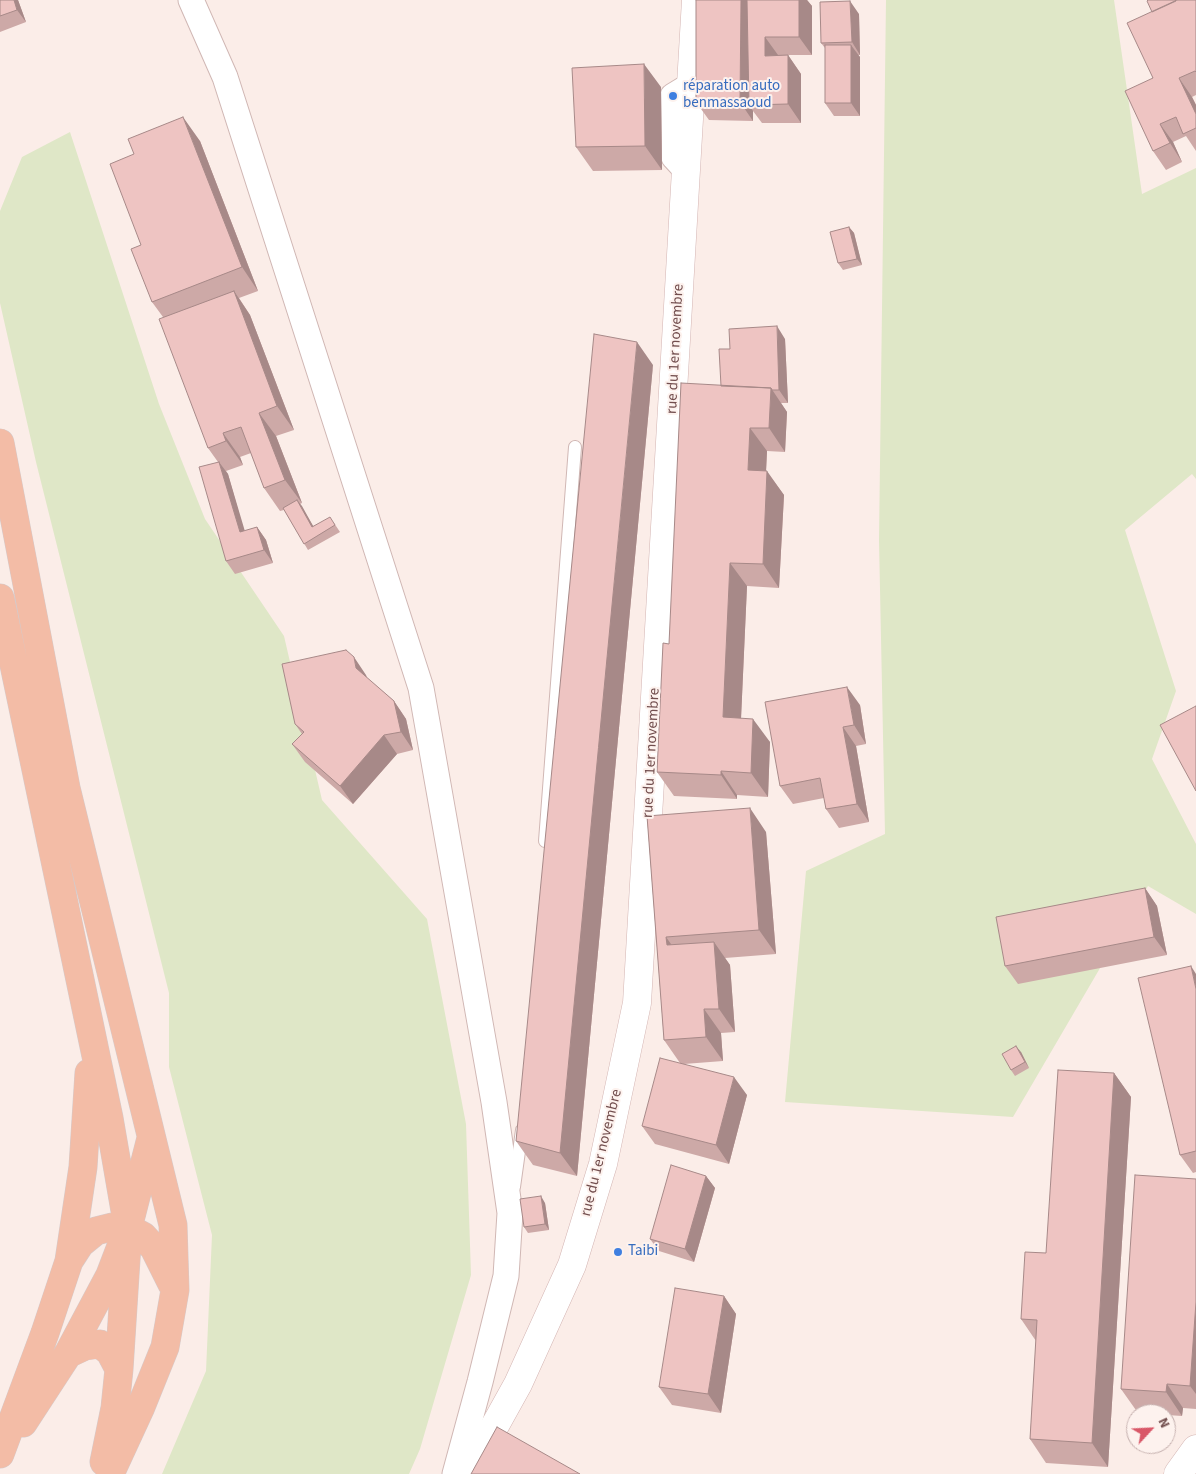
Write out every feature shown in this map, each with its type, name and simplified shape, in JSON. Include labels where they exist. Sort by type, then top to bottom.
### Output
[{"type":"main road","name":"rue du 1er novembre","points":[[468,1474],[518,1384],[572,1265],[602,1164],[637,1003],[696,0]]},
{"type":"main road","points":[[0,443],[66,788],[173,1224],[175,1290],[165,1347],[144,1400],[110,1474]]},
{"type":"main road","points":[[0,598],[109,1118],[128,1228],[115,1408],[102,1474]]},
{"type":"main road","points":[[0,1454],[45,1333],[69,1261],[83,1167],[88,1103],[90,1026]]},
{"type":"main road","points":[[0,1460],[68,1354],[110,1275],[128,1228],[152,1135]]},
{"type":"main road","points":[[69,1261],[80,1244],[96,1232],[112,1227],[128,1228],[143,1236],[154,1248],[175,1290]]},
{"type":"main road","points":[[68,1354],[85,1346],[100,1344],[110,1352],[119,1369]]},
{"type":"main road","points":[[1178,1474],[1196,1449]]},
{"type":"street","points":[[191,0],[225,77],[421,688],[494,1102],[510,1213],[506,1276],[455,1474]]},
{"type":"lane","points":[[544,850],[575,447]]},
{"type":"lane","points":[[510,1213],[524,1116]]},
{"type":"green space","points":[[886,0],[1114,0],[1142,194],[1196,168],[1196,479],[1192,474],[1125,530],[1176,691],[1152,759],[1196,844],[1196,914],[1148,886],[1013,1117],[785,1102],[806,871],[885,834],[879,540]]},
{"type":"green space","points":[[70,132],[159,404],[205,519],[284,636],[322,800],[427,919],[466,1124],[471,1275],[420,1449],[409,1474],[162,1474],[206,1371],[212,1235],[169,1067],[169,993],[36,462],[0,303],[0,211],[22,157]]},
{"type":"building","points":[[0,0],[14,0],[17,10],[0,16]]},
{"type":"building","points":[[696,0],[741,0],[740,102],[696,102]]},
{"type":"building","points":[[747,0],[799,0],[799,37],[765,37],[765,56],[788,55],[788,104],[749,105]]},
{"type":"building","points":[[1148,0],[1175,0],[1176,1],[1152,12]]},
{"type":"building","points":[[1177,0],[1196,0],[1196,72],[1179,78],[1196,114],[1196,128],[1183,134],[1176,117],[1160,124],[1170,143],[1153,151],[1125,91],[1153,78],[1127,23]]},
{"type":"building","points":[[850,1],[852,42],[821,43],[820,2]]},
{"type":"building","points":[[825,45],[851,45],[851,103],[825,103]]},
{"type":"building","points":[[644,64],[645,146],[576,147],[572,68]]},
{"type":"building","points":[[183,117],[242,267],[152,302],[131,249],[141,245],[110,164],[134,154],[128,139]]},
{"type":"building","points":[[849,227],[857,259],[838,263],[830,232]]},
{"type":"building","points":[[234,291],[277,406],[259,413],[285,480],[264,488],[241,427],[223,433],[226,441],[208,448],[159,319]]},
{"type":"building","points":[[777,326],[779,390],[721,386],[719,349],[730,349],[729,329]]},
{"type":"building","points":[[594,334],[637,342],[560,1153],[516,1141]]},
{"type":"building","points":[[681,383],[771,388],[769,428],[750,428],[748,470],[767,471],[763,564],[730,563],[723,717],[753,719],[751,773],[721,771],[721,775],[657,772],[663,643],[669,644]]},
{"type":"building","points":[[219,462],[240,532],[257,527],[264,550],[226,561],[199,467]]},
{"type":"building","points":[[297,500],[312,527],[330,517],[335,525],[304,544],[283,508]]},
{"type":"building","points":[[346,650],[354,657],[356,668],[394,701],[401,732],[384,735],[340,786],[292,744],[304,732],[295,724],[282,664]]},
{"type":"building","points":[[847,687],[854,725],[843,727],[857,804],[826,809],[820,778],[780,786],[765,702]]},
{"type":"building","points":[[1196,706],[1196,791],[1160,725]]},
{"type":"building","points":[[750,808],[759,930],[666,937],[667,945],[714,942],[719,1009],[704,1009],[706,1037],[664,1040],[647,816]]},
{"type":"building","points":[[1145,888],[1154,937],[1005,966],[996,917]]},
{"type":"building","points":[[1191,966],[1196,989],[1196,1151],[1180,1155],[1138,978]]},
{"type":"building","points":[[1016,1046],[1025,1062],[1011,1070],[1002,1054]]},
{"type":"building","points":[[660,1058],[734,1077],[716,1145],[642,1126]]},
{"type":"building","points":[[1058,1070],[1114,1073],[1092,1443],[1030,1439],[1037,1320],[1021,1319],[1025,1252],[1046,1253]]},
{"type":"building","points":[[671,1165],[706,1176],[685,1249],[650,1239]]},
{"type":"building","points":[[1135,1175],[1196,1179],[1196,1302],[1190,1386],[1167,1384],[1166,1392],[1121,1389]]},
{"type":"building","points":[[541,1196],[545,1224],[524,1227],[520,1199]]},
{"type":"building","points":[[675,1288],[724,1296],[708,1394],[659,1387]]},
{"type":"building","points":[[497,1427],[580,1474],[471,1474]]},
{"type":"place","name":"réparation auto benmassaoud","points":[[673,96]]},
{"type":"place","name":"Taibi","points":[[618,1252]]}]
